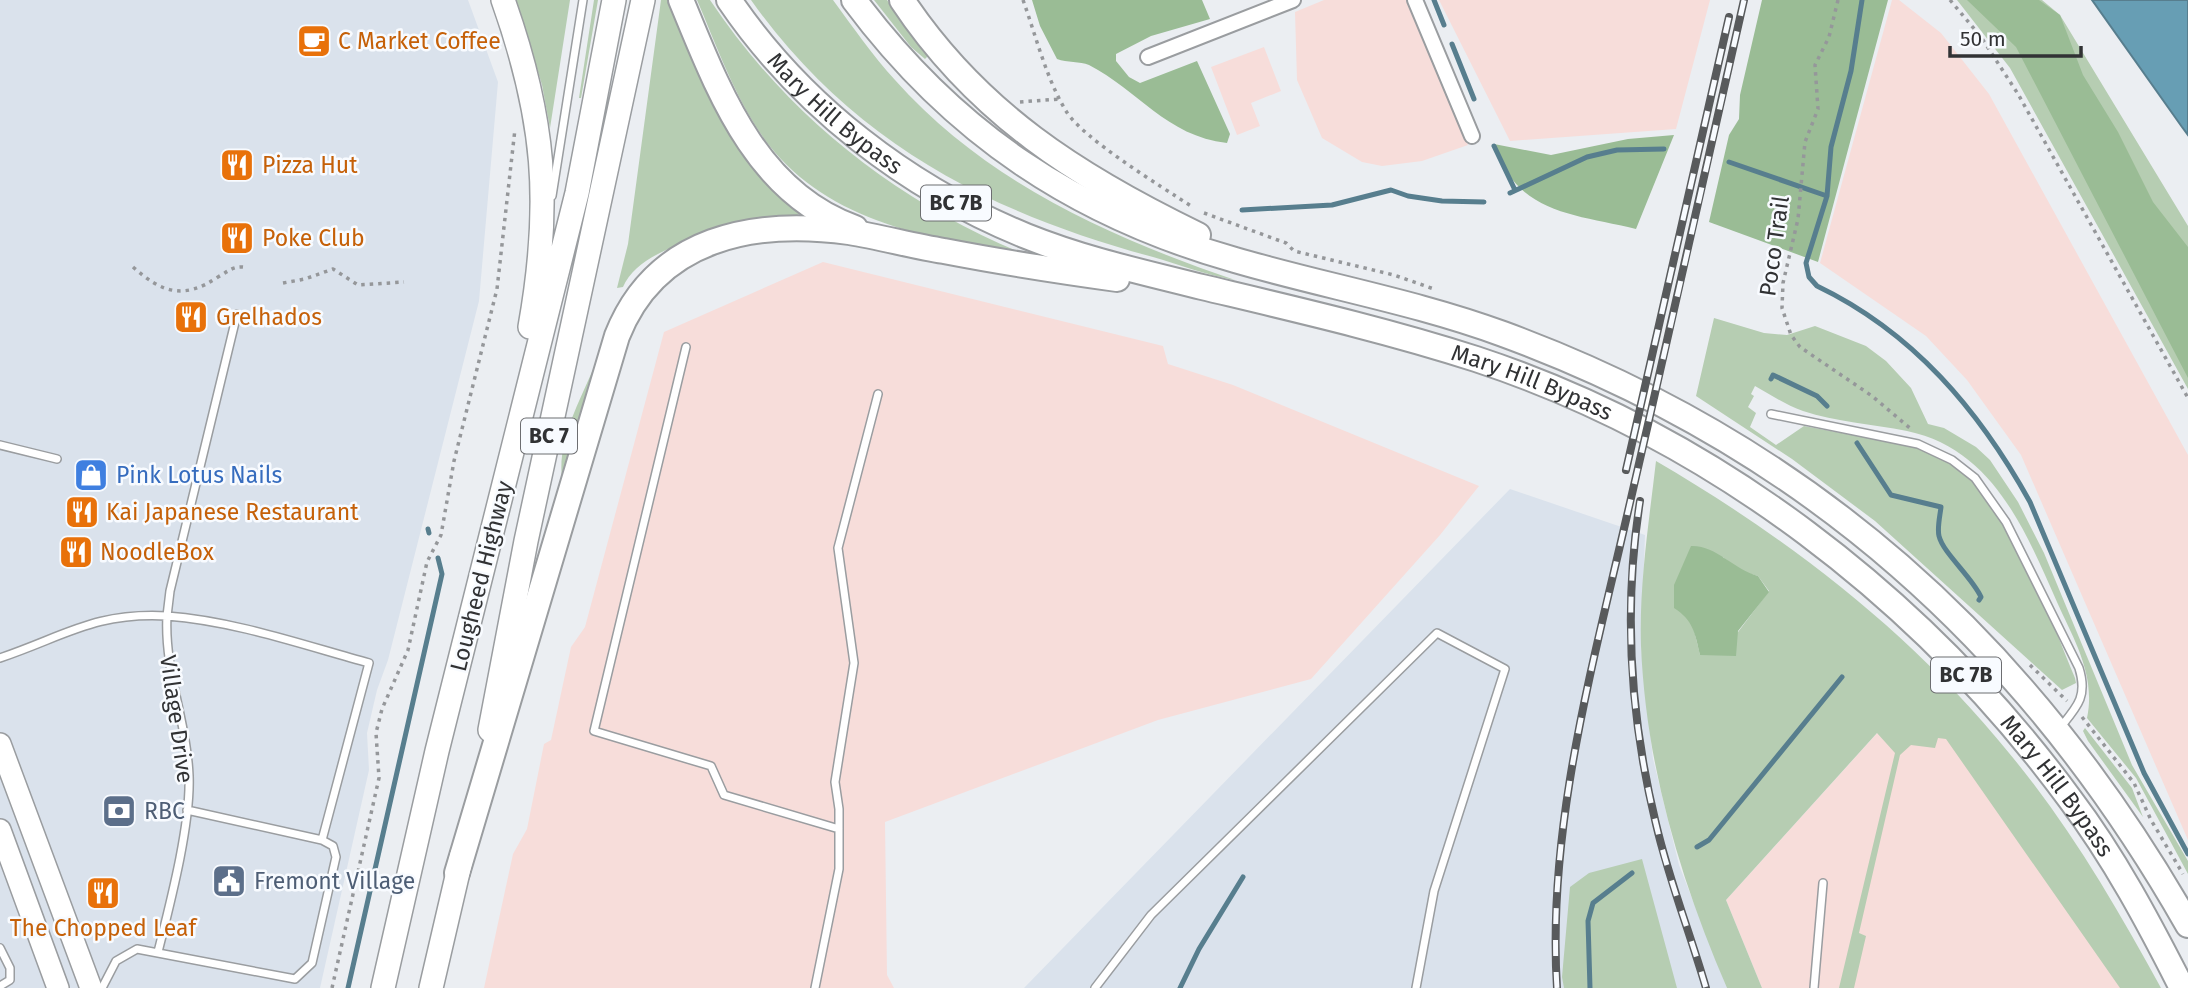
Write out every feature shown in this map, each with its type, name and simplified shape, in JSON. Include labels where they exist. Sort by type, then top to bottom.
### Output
[{"type":"highway","points":[[681,0],[720,93],[744,136],[764,163],[790,189],[826,214],[885,238]]},
{"type":"highway","name":"Mary Hill Bypass","points":[[729,0],[778,62],[827,111],[877,153],[936,192],[997,223],[1062,249],[1421,342],[1542,384],[1614,415],[1748,493],[1818,541],[1884,596],[1947,655],[2037,756],[2073,802],[2127,886],[2182,988]]},
{"type":"highway","name":"Mary Hill Bypass","points":[[854,0],[895,53],[937,96],[987,139],[1044,179],[1135,226],[1206,252],[1432,311],[1497,332],[1623,383],[1687,416],[1766,464],[1829,509],[1907,571],[1978,640],[2059,730],[2146,853],[2188,925]]},
{"type":"highway","points":[[902,0],[936,45],[992,103],[1055,156],[1101,187],[1271,270]]},
{"type":"highway","points":[[457,873],[607,364],[624,319],[640,292],[682,254],[726,237],[770,231],[827,230],[885,238],[1001,262],[1246,298]]},
{"type":"main road","points":[[480,584],[531,324],[543,219],[542,159],[529,78],[503,0]]},
{"type":"main road","name":"Lougheed Highway","points":[[383,988],[437,751],[577,193],[614,0]]},
{"type":"main road","name":"Lougheed Highway","points":[[431,988],[643,0]]},
{"type":"main road","points":[[0,744],[91,988]]},
{"type":"main road","points":[[0,830],[58,988]]},
{"type":"street","points":[[1148,57],[1293,0]]},
{"type":"street","points":[[1415,0],[1472,136]]},
{"type":"lane","points":[[531,324],[583,0]]},
{"type":"lane","name":"Village Drive","points":[[158,952],[187,810],[189,776],[166,642],[170,591],[237,314]]},
{"type":"lane","points":[[686,347],[594,731],[711,766],[724,795],[839,829]]},
{"type":"lane","points":[[815,988],[839,869],[835,782],[854,663],[838,548],[878,394]]},
{"type":"lane","points":[[1771,414],[1918,444],[1952,460],[1975,478],[2006,522],[2079,668],[2085,686],[2075,709],[2059,730]]},
{"type":"lane","points":[[0,445],[57,458]]},
{"type":"lane","points":[[0,658],[49,641],[65,630],[98,620],[118,616],[167,616],[191,618],[271,636],[369,663],[322,840]]},
{"type":"lane","points":[[1095,988],[1151,915],[1437,632],[1505,669],[1434,891],[1416,988]]},
{"type":"lane","points":[[102,988],[116,961],[128,951],[137,949],[295,979],[312,963],[336,857],[332,846],[322,840],[187,810]]},
{"type":"lane","points":[[1814,988],[1823,883]]},
{"type":"lane","points":[[0,948],[10,968],[10,979],[0,986]]},
{"type":"path","points":[[1023,0],[1060,99],[1077,123],[1115,154],[1195,209],[1286,243],[1294,251]]},
{"type":"path","name":"Poco Trail","points":[[1838,0],[1829,37],[1815,65],[1818,109],[1804,142],[1798,219],[1781,294],[1791,335],[1812,356],[1896,415],[1912,431],[1918,444]]},
{"type":"path","points":[[1950,0],[1981,37],[2018,94],[2188,398]]},
{"type":"path","points":[[992,103],[1060,99]]},
{"type":"path","points":[[332,988],[379,778],[376,733],[382,709],[408,650],[427,562],[441,535],[454,461],[497,289],[516,115]]},
{"type":"path","points":[[133,267],[155,285],[182,292],[195,290],[235,267],[243,267]]},
{"type":"path","points":[[283,283],[312,277],[333,268],[358,285],[404,282]]},
{"type":"path","points":[[2053,687],[2075,709],[2134,783],[2151,820],[2188,882]]},
{"type":"shaded area","name":"Fremont Village","points":[[0,0],[468,0],[498,82],[479,301],[367,733],[369,770],[320,988],[0,988]]},
{"type":"shaded area","points":[[1324,0],[1406,0],[1468,145],[1422,161],[1382,166],[1362,162],[1322,138],[1297,80],[1295,12]]},
{"type":"shaded area","points":[[1439,0],[1710,0],[1676,129],[1510,141]]},
{"type":"shaded area","points":[[1892,0],[1899,0],[1941,33],[1989,94],[2188,455],[2188,840],[2021,455],[1967,380],[1926,336],[1820,263]]},
{"type":"shaded area","points":[[1264,47],[1281,91],[1251,103],[1260,126],[1237,135],[1211,67]]},
{"type":"shaded area","points":[[823,262],[1163,346],[1168,364],[1233,385],[1479,486],[1440,535],[1311,679],[1158,720],[885,822],[887,975],[894,988],[484,988],[513,854],[527,829],[544,744],[551,740],[571,647],[585,627],[664,332]]},
{"type":"shaded area","points":[[1510,489],[1645,535],[1641,646],[1653,759],[1679,865],[1727,988],[1024,988]]},
{"type":"shaded area","points":[[1918,688],[2149,988],[1762,988],[1726,900]]},
{"type":"green space","points":[[516,0],[570,0],[550,128],[542,85]]},
{"type":"green space","points":[[594,0],[598,0],[579,98]]},
{"type":"green space","points":[[661,0],[667,0],[705,89],[736,143],[754,169],[800,214],[702,237],[676,246],[653,257],[635,270],[623,287],[617,288],[628,244]]},
{"type":"green space","points":[[697,0],[710,0],[774,82],[811,119],[850,152],[935,211],[1029,256],[951,241],[876,220],[841,204],[809,184],[780,158],[755,125],[731,80]]},
{"type":"green space","points":[[751,0],[833,0],[887,70],[931,116],[1009,177],[1096,225],[1235,280],[1093,239],[1035,218],[980,194],[928,165],[879,132],[833,94],[791,50]]},
{"type":"green space","points":[[874,0],[887,0],[929,55],[925,59],[911,47]]},
{"type":"green space","points":[[1032,0],[1202,0],[1210,19],[1151,36],[1116,54],[1116,61],[1129,77],[1140,83],[1197,61],[1230,134],[1227,143],[1206,139],[1169,122],[1089,65],[1057,59],[1040,26]]},
{"type":"green space","points":[[1762,0],[1888,0],[1818,262],[1709,222],[1729,135],[1739,119],[1740,95]]},
{"type":"green space","points":[[1957,0],[2042,0],[2060,15],[2188,226],[2188,389],[2010,68]]},
{"type":"green space","points":[[1967,0],[2039,0],[2060,15],[2083,75],[2118,132],[2153,202],[2188,247],[2188,378],[2016,47]]},
{"type":"green space","points":[[1674,135],[1636,229],[1570,214],[1532,198],[1517,185],[1504,167],[1494,144],[1551,155],[1628,139]]},
{"type":"green space","points":[[1714,318],[1764,333],[1787,335],[1815,326],[1866,346],[1886,361],[1911,388],[1928,424],[1944,428],[1976,447],[1990,460],[2018,502],[2044,553],[2132,765],[2188,861],[2188,874],[2136,778],[2087,718],[2088,687],[2082,658],[2032,547],[2002,496],[1984,474],[1962,455],[1937,441],[1907,431],[1816,415],[1785,403],[1755,386],[1751,394],[1754,396],[1748,407],[1756,413],[1750,427],[1776,445],[1804,426],[1927,449],[1954,464],[1978,486],[2019,547],[2050,616],[2076,683],[2062,690],[1875,521],[1792,459],[1696,396]]},
{"type":"green space","points":[[596,362],[562,479],[561,464],[567,433]]},
{"type":"green space","points":[[1656,461],[1753,522],[1846,591],[1889,628],[1971,709],[2031,780],[2072,837],[2161,988],[2120,988],[1946,739],[1938,738],[1935,748],[1911,745],[1900,755],[1859,933],[1866,936],[1854,988],[1839,988],[1895,753],[1877,733],[1726,900],[1762,988],[1727,988],[1694,905],[1668,821],[1644,690],[1641,646],[1643,576]],"holes":[[[1723,557],[1740,571],[1758,576],[1769,591],[1738,632],[1700,655],[1693,626],[1687,617]]]},
{"type":"green space","points":[[1691,546],[1717,553],[1758,576],[1769,592],[1738,631],[1736,656],[1700,655],[1692,628],[1685,617],[1674,608],[1674,585]]},
{"type":"green space","points":[[2085,728],[2132,788],[2143,817],[2088,741],[2083,731]]},
{"type":"green space","points":[[1642,859],[1677,988],[1564,988],[1562,977],[1570,887],[1589,873]]},
{"type":"water","points":[[2092,0],[2188,0],[2188,135],[2182,127]]},
{"type":"waterway","points":[[1434,0],[1444,25]]},
{"type":"waterway","points":[[1862,0],[1851,71],[1831,147],[1827,196],[1806,263],[1809,277],[1817,286],[1884,326],[1913,350],[1966,405],[1989,436],[2030,502],[2144,773],[2188,854]]},
{"type":"waterway","points":[[1452,44],[1474,99]]},
{"type":"waterway","points":[[1494,146],[1514,188]]},
{"type":"waterway","points":[[1510,193],[1587,157],[1617,150],[1664,149]]},
{"type":"waterway","points":[[1729,162],[1827,196]]},
{"type":"waterway","points":[[1242,210],[1332,205],[1391,190],[1408,196],[1442,201],[1484,202]]},
{"type":"waterway","points":[[1771,379],[1773,375],[1817,396],[1827,406]]},
{"type":"waterway","points":[[1857,443],[1891,495],[1941,507],[1939,536],[1977,589],[1981,597],[1979,600]]},
{"type":"waterway","points":[[428,529],[429,533]]},
{"type":"waterway","points":[[348,988],[442,574],[438,558]]},
{"type":"waterway","points":[[1697,847],[1709,840],[1842,677]]},
{"type":"waterway","points":[[1590,988],[1588,921],[1593,903],[1632,873]]},
{"type":"waterway","points":[[1180,988],[1199,949],[1243,877]]},
{"type":"railway","points":[[1557,988],[1559,870],[1565,811],[1586,693],[1744,0]]},
{"type":"railway","points":[[1626,470],[1729,17]]},
{"type":"railway","points":[[1640,501],[1631,623],[1640,744],[1661,845],[1706,988]]},
{"type":"place","name":"C Market Coffee","points":[[314,41]]},
{"type":"place","name":"Pizza Hut","points":[[237,165]]},
{"type":"place","name":"Poke Club","points":[[237,238]]},
{"type":"place","name":"Grelhados","points":[[191,317]]},
{"type":"place","name":"Pink Lotus Nails","points":[[91,475]]},
{"type":"place","name":"Kai Japanese Restaurant","points":[[82,512]]},
{"type":"place","name":"NoodleBox","points":[[76,552]]},
{"type":"place","name":"RBC","points":[[119,811]]},
{"type":"place","name":"Fremont Village","points":[[229,881]]},
{"type":"place","name":"The Chopped Leaf","points":[[103,893]]}]
